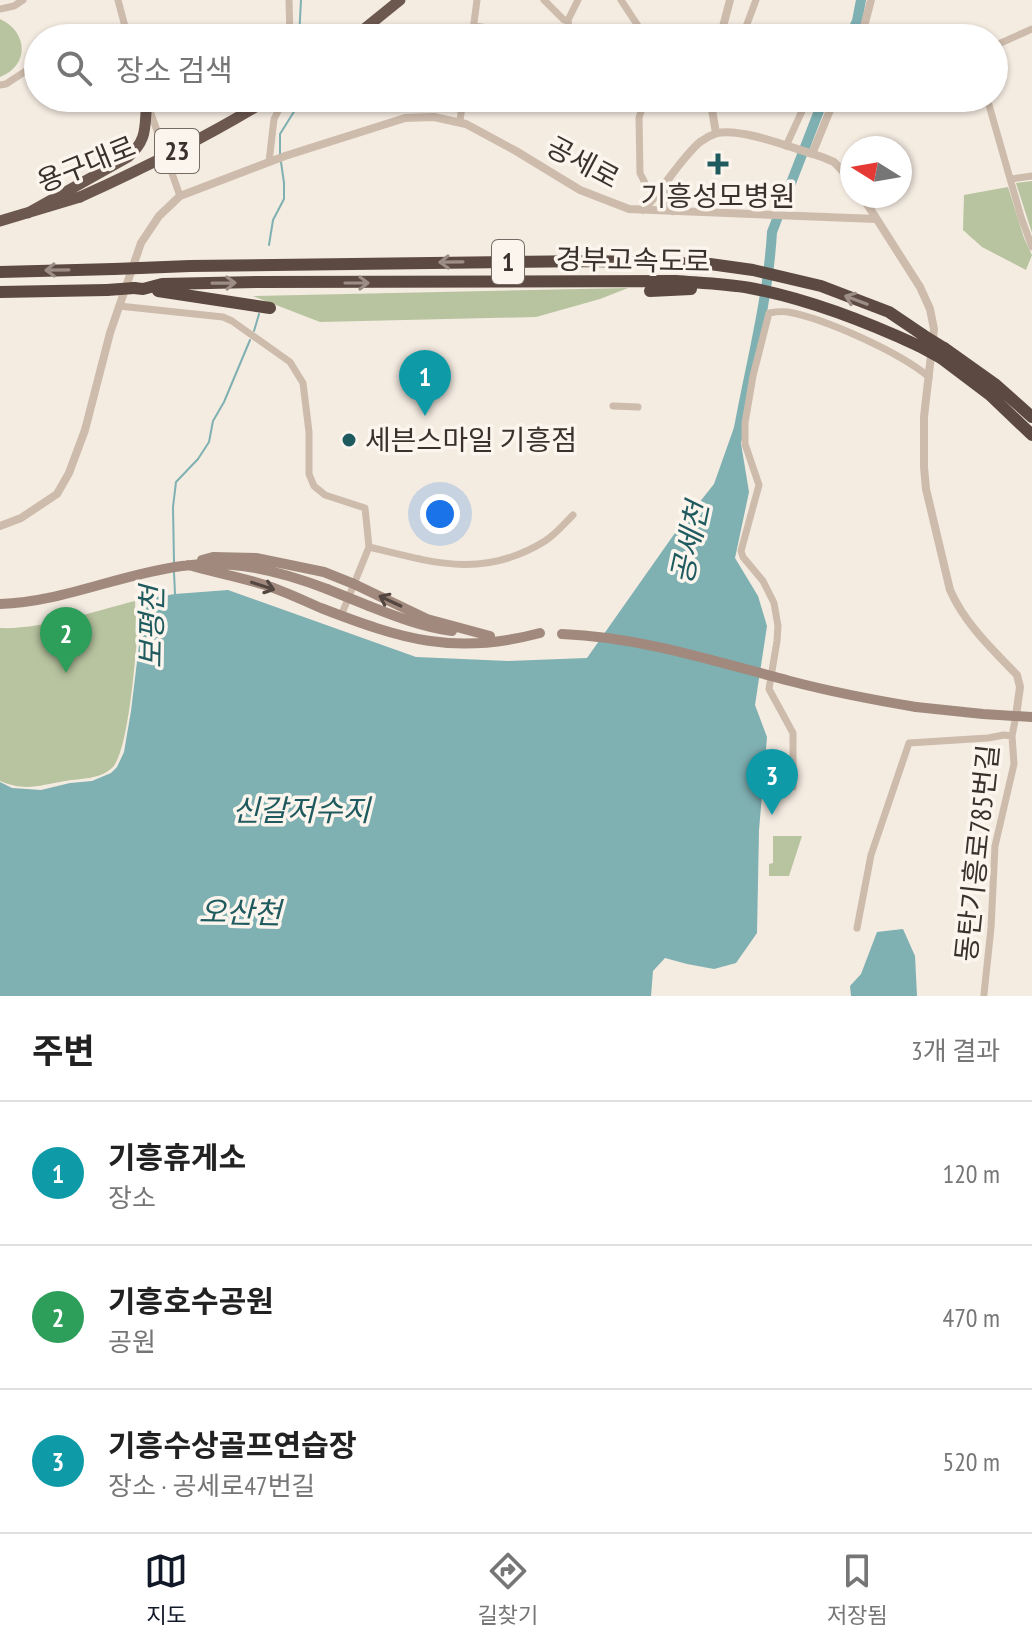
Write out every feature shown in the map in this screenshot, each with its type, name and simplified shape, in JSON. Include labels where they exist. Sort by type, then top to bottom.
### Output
[{"type":"highway","points":[[370,24],[400,0]]},
{"type":"highway","points":[[28,213],[128,157],[138,148],[144,135],[145,112]]},
{"type":"highway","name":"용구대로","points":[[0,221],[80,197],[144,168],[246,112]]},
{"type":"highway","name":"경부고속도로","points":[[0,272],[190,266],[591,261],[710,264],[753,270],[821,286],[889,312],[921,340],[966,362],[1032,417]]},
{"type":"highway","name":"경부고속도로","points":[[0,292],[258,282],[676,281],[736,286],[779,294],[921,340]]},
{"type":"highway","points":[[650,291],[736,286]]},
{"type":"highway","points":[[138,288],[254,305],[269,310]]},
{"type":"highway","name":"경부고속도로","points":[[943,353],[1032,435]]},
{"type":"main road","points":[[0,604],[59,597],[213,557],[256,558],[324,572],[427,619],[490,636]]},
{"type":"main road","points":[[185,566],[245,565],[303,579],[404,620],[432,628],[490,636],[540,633],[611,637],[650,644],[817,688],[916,707],[1032,717]]},
{"type":"main road","points":[[185,566],[265,585],[382,631],[437,643],[473,644],[540,633]]},
{"type":"street","points":[[0,9],[23,0]]},
{"type":"street","points":[[118,0],[124,24]]},
{"type":"street","points":[[289,0],[290,24]]},
{"type":"street","points":[[474,24],[477,0]]},
{"type":"street","points":[[544,0],[564,20],[568,20]]},
{"type":"street","points":[[568,24],[578,0]]},
{"type":"street","points":[[621,0],[637,24]]},
{"type":"street","points":[[724,24],[730,0]]},
{"type":"street","points":[[747,24],[756,0]]},
{"type":"street","points":[[865,24],[871,0]]},
{"type":"street","points":[[1008,40],[1032,29]]},
{"type":"street","points":[[0,85],[24,72]]},
{"type":"street","points":[[151,112],[180,196]]},
{"type":"street","points":[[0,526],[21,518],[57,494],[69,473],[85,430],[110,333],[141,243],[159,216],[180,196],[271,161],[273,125],[279,112]]},
{"type":"street","points":[[460,121],[461,112]]},
{"type":"street","points":[[640,112],[640,173],[646,185],[658,195]]},
{"type":"street","points":[[712,112],[716,133],[740,134],[789,147],[834,162],[840,168]]},
{"type":"street","points":[[789,147],[803,112]]},
{"type":"street","points":[[812,154],[829,112]]},
{"type":"street","points":[[991,112],[1032,247]]},
{"type":"street","name":"공세로","points":[[271,161],[405,118],[434,117],[460,121],[580,190],[629,209],[643,210],[691,152],[716,133]]},
{"type":"street","points":[[1011,179],[1032,176]]},
{"type":"street","points":[[665,186],[664,196],[673,211]]},
{"type":"street","points":[[869,208],[920,287],[930,309],[934,329],[924,417],[926,489],[955,601],[967,621],[1017,675],[1020,687],[1016,716]]},
{"type":"street","points":[[643,210],[876,219]]},
{"type":"street","points":[[119,306],[223,317],[290,362],[303,383],[309,432],[309,474],[314,486],[325,495],[365,508],[369,547],[341,616]]},
{"type":"street","points":[[793,787],[793,733],[769,689],[778,626],[774,603],[763,581],[741,551],[759,485],[745,444],[745,423],[767,317],[769,313],[785,312],[823,323],[879,347],[929,377]]},
{"type":"street","points":[[613,406],[638,407]]},
{"type":"street","points":[[369,547],[456,565],[493,563],[547,540],[573,515]]},
{"type":"street","name":"동탄기흥로785번길","points":[[984,994],[995,846],[1014,764],[1012,736],[1016,716]]},
{"type":"street","points":[[857,928],[871,855],[909,743],[1012,736]]},
{"type":"green space","points":[[0,19],[16,32],[22,48],[17,65],[0,77]]},
{"type":"green space","points":[[1032,181],[1032,233],[1016,183]]},
{"type":"green space","points":[[1008,187],[1032,255],[1026,270],[982,247],[963,230],[964,195]]},
{"type":"green space","points":[[628,288],[536,317],[320,322],[253,296]]},
{"type":"green space","points":[[135,601],[137,637],[130,707],[118,759],[112,768],[95,777],[33,787],[0,781],[0,628],[50,623]]},
{"type":"green space","points":[[773,836],[802,836],[789,876],[769,876],[769,864],[773,863]]},
{"type":"water","name":"신갈저수지","points":[[737,419],[749,492],[735,558],[758,596],[767,626],[755,705],[767,737],[759,830],[757,933],[736,963],[714,969],[665,958],[653,971],[651,996],[0,996],[0,782],[12,788],[41,790],[92,781],[117,767],[124,752],[131,711],[140,637],[139,600],[228,590],[416,657],[508,661],[587,658],[675,533],[714,484]]},
{"type":"water","points":[[903,929],[915,956],[917,996],[851,996],[850,986],[861,974],[877,932]]},
{"type":"waterway","name":"보평천","points":[[300,24],[301,0]]},
{"type":"waterway","name":"공세천","points":[[856,24],[861,0]]},
{"type":"waterway","name":"보평천","points":[[280,155],[280,134],[294,112]]},
{"type":"waterway","name":"공세천","points":[[737,439],[762,310],[772,232],[819,112]]},
{"type":"waterway","name":"보평천","points":[[269,245],[273,220],[284,199],[281,162]]},
{"type":"waterway","name":"보평천","points":[[254,331],[259,314]]},
{"type":"waterway","name":"보평천","points":[[174,562],[176,482],[209,442],[213,421],[250,340]]},
{"type":"waterway","name":"보평천","points":[[174,572],[175,594]]},
{"type":"place","name":"기흥성모병원","points":[[718,164]]},
{"type":"place","name":"기흥휴게소","points":[[425,416]]},
{"type":"place","name":"세븐스마일 기흥점","points":[[349,440]]},
{"type":"place","name":"기흥호수공원","points":[[66,673]]},
{"type":"place","name":"기흥수상골프연습장","points":[[772,815]]},
{"type":"water label","name":"오산천","points":[[240,913]]}]
